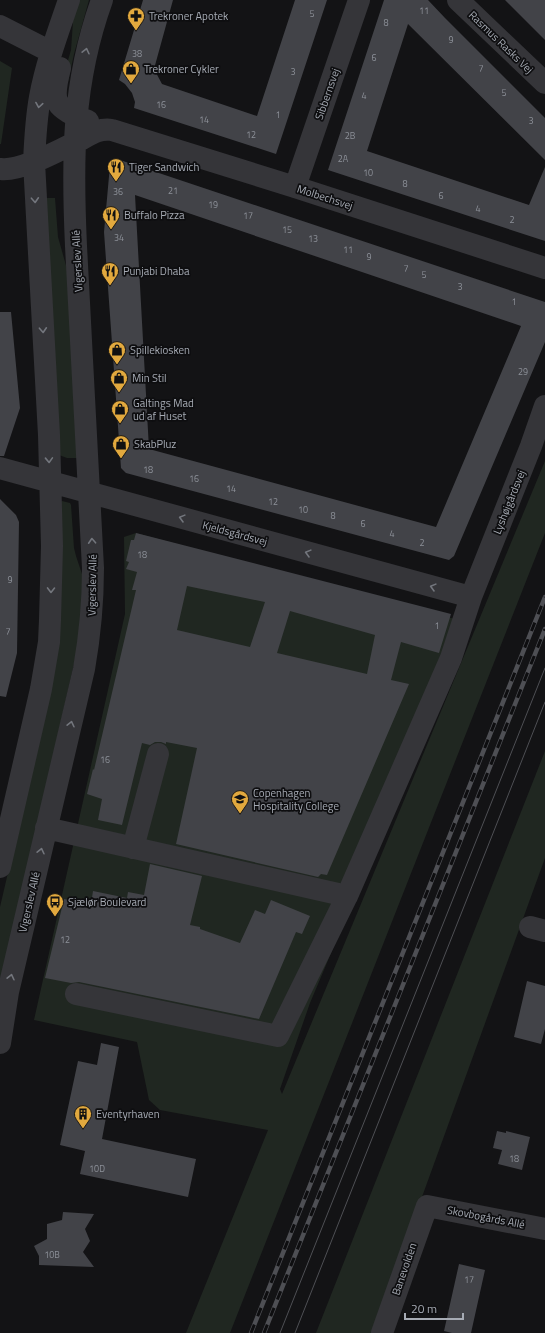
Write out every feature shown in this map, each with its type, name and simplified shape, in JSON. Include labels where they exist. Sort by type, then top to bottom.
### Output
[{"type":"street","name":"Vigerslev Allé","points":[[0,1044],[8,992],[84,669],[91,628],[93,568],[76,246],[74,143],[83,62],[102,0]]},
{"type":"street","name":"Sibbernsvej","points":[[295,187],[359,0]]},
{"type":"street","name":"Rasmus Rasks Vej","points":[[458,0],[545,83]]},
{"type":"street","points":[[66,9],[65,49],[56,84],[55,95],[61,106],[76,116]]},
{"type":"street","points":[[0,867],[6,812],[41,689],[48,642],[52,561],[50,482],[47,391],[34,162],[39,102],[51,52],[66,9]]},
{"type":"street","points":[[0,26],[51,52]]},
{"type":"street","name":"Molbechsvej","points":[[76,116],[103,128],[118,131],[295,187],[545,268]]},
{"type":"street","points":[[0,169],[16,168],[34,162],[103,128]]},
{"type":"street","name":"Lyshøjgårdsvej","points":[[76,994],[278,1036],[348,896],[451,658],[471,597],[531,446],[545,406]]},
{"type":"street","name":"Kjeldsgårdsvej","points":[[0,468],[471,597]]},
{"type":"street","points":[[133,848],[158,754]]},
{"type":"street","points":[[46,828],[348,896]]},
{"type":"street","name":"Skovbogårds Allé","points":[[427,1206],[545,1229]]},
{"type":"street","name":"Banevolden","points":[[382,1333],[427,1206]]},
{"type":"shaded area","points":[[78,0],[89,0],[68,82],[62,81],[71,50],[73,21]]},
{"type":"shaded area","points":[[0,61],[12,68],[1,144],[0,144]]},
{"type":"shaded area","points":[[45,198],[55,198],[58,237],[67,269],[78,458],[67,458],[59,455]]},
{"type":"shaded area","name":"Copenhagen Hospitality College","points":[[545,461],[545,533],[230,1333],[186,1333],[268,1130],[160,1110],[149,1100],[137,1042],[34,1020],[125,614],[124,537],[136,533],[470,623],[310,1003],[280,1089],[282,1094]]},
{"type":"shaded area","points":[[62,501],[70,503],[71,505],[74,548],[83,577],[81,633],[0,989],[0,907],[49,697]]},
{"type":"shaded area","points":[[545,751],[545,858],[402,1252],[371,1333],[316,1333]]},
{"type":"building","points":[[143,0],[173,0],[154,69],[162,84],[257,116],[295,0],[327,0],[276,154],[134,108],[135,102],[132,93],[125,84],[119,80]]},
{"type":"building","points":[[384,0],[428,0],[545,118],[545,160],[408,24],[367,151],[529,205],[545,167],[545,241],[328,170]]},
{"type":"building","points":[[505,0],[545,0],[545,40]]},
{"type":"building","points":[[117,159],[545,302],[545,342],[454,556],[449,560],[126,473],[121,468],[104,232],[110,165]],"holes":[[[135,195],[521,326],[436,527],[149,449]]]},
{"type":"building","points":[[0,312],[11,312],[20,408],[4,456],[0,456]]},
{"type":"building","points":[[0,499],[16,515],[19,522],[17,653],[6,697],[0,696]]},
{"type":"building","points":[[136,533],[451,614],[439,653],[401,642],[391,680],[409,684],[327,875],[321,874],[318,877],[176,844],[197,748],[166,742],[166,744],[155,742],[150,745],[142,743],[122,825],[98,820],[102,799],[87,794],[93,769],[94,770],[136,590],[132,590],[137,572],[126,569],[129,562],[126,561],[131,540],[134,540]],"holes":[[[187,586],[265,602],[250,647],[177,630]],[[290,611],[375,635],[367,674],[277,653]]]},
{"type":"building","points":[[150,864],[202,876],[190,925],[200,927],[200,929],[240,943],[255,910],[265,914],[271,900],[310,916],[302,934],[296,932],[259,1019],[79,982],[71,983],[45,978],[64,899],[91,904],[93,891],[127,898],[128,892],[144,895]]},
{"type":"building","points":[[527,981],[545,986],[545,1029],[541,1044],[514,1037]]},
{"type":"building","name":"Eventyrhaven","points":[[101,1043],[119,1047],[102,1139],[196,1159],[188,1197],[80,1174],[85,1151],[60,1145],[78,1061],[97,1065]]},
{"type":"building","points":[[497,1131],[506,1133],[506,1131],[530,1137],[522,1170],[498,1164],[502,1150],[493,1148]]},
{"type":"building","points":[[63,1212],[94,1214],[85,1229],[90,1241],[83,1252],[94,1267],[39,1265],[39,1256],[34,1246],[47,1239],[47,1224],[62,1220]]},
{"type":"building","points":[[459,1264],[485,1270],[471,1333],[452,1333],[444,1331]]},
{"type":"tram line","points":[[280,1333],[545,668]]},
{"type":"tram line","points":[[295,1333],[545,702]]},
{"type":"railway","points":[[251,1333],[545,597]]},
{"type":"railway","points":[[264,1333],[545,629]]},
{"type":"place","name":"Trekroner Apotek","points":[[136,31]]},
{"type":"place","name":"Trekroner Cykler","points":[[131,84]]},
{"type":"place","name":"Tiger Sandwich","points":[[116,182]]},
{"type":"place","name":"Buffalo Pizza","points":[[111,230]]},
{"type":"place","name":"Punjabi Dhaba","points":[[110,286]]},
{"type":"place","name":"Spillekiosken","points":[[117,365]]},
{"type":"place","name":"Min Stil","points":[[119,393]]},
{"type":"place","name":"Galtings Mad ud af Huset","points":[[120,424]]},
{"type":"place","name":"SkabPluz","points":[[121,459]]},
{"type":"place","name":"Copenhagen Hospitality College","points":[[240,814]]},
{"type":"place","name":"Sjælør Boulevard","points":[[55,917]]},
{"type":"place","name":"Eventyrhaven","points":[[83,1129]]}]
